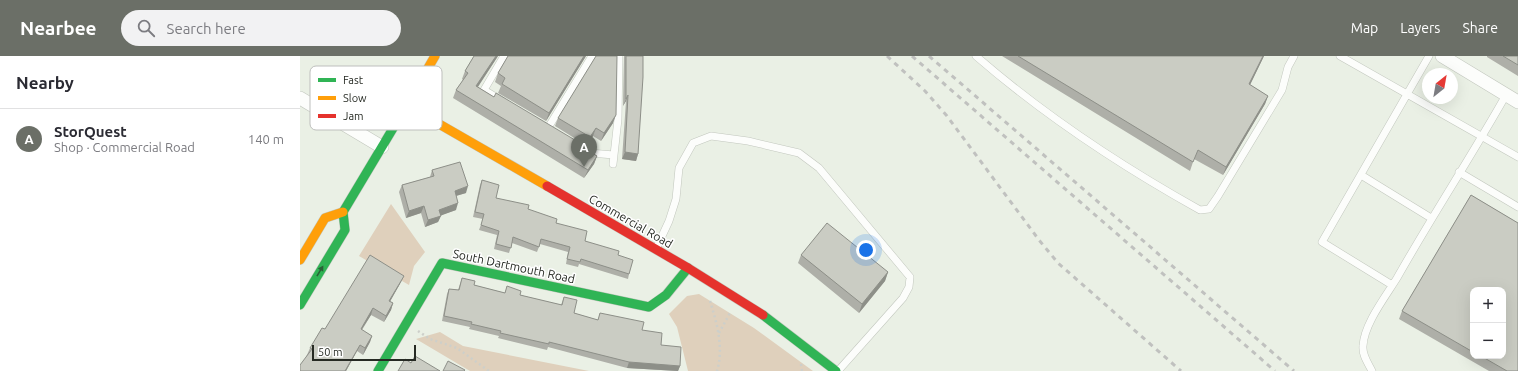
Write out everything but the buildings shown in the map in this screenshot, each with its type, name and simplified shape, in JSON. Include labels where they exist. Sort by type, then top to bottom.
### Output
[{"type":"street","points":[[429,66],[435,56]]},
{"type":"street","points":[[1442,56],[1518,102]]},
{"type":"street","points":[[300,98],[310,104]]},
{"type":"street","name":"Commercial Road","points":[[442,126],[656,249],[755,309],[837,371]]},
{"type":"street","points":[[354,130],[382,147]]},
{"type":"street","points":[[300,304],[345,230],[344,212],[392,130]]},
{"type":"street","points":[[300,260],[325,218],[344,212]]},
{"type":"street","name":"South Dartmouth Road","points":[[378,371],[442,263],[649,307],[660,302],[688,268]]},
{"type":"lane","points":[[504,56],[484,90],[509,105]]},
{"type":"lane","points":[[547,128],[592,56]]},
{"type":"lane","points":[[613,164],[618,119],[620,56]]},
{"type":"lane","points":[[976,56],[1030,102],[1151,182],[1200,210],[1209,209],[1218,196],[1282,90],[1288,67],[1294,56]]},
{"type":"lane","points":[[1340,56],[1518,157]]},
{"type":"lane","points":[[1392,285],[1322,242],[1429,56]]},
{"type":"lane","points":[[1372,371],[1365,358],[1363,346],[1369,325],[1431,218],[1483,136],[1506,95]]},
{"type":"lane","points":[[656,249],[674,206],[679,168],[693,143],[711,136],[748,141],[799,153],[819,168],[910,277],[909,287],[903,298],[837,371]]},
{"type":"lane","points":[[578,146],[590,153],[614,154]]},
{"type":"lane","points":[[1459,172],[1518,207]]},
{"type":"lane","points":[[1361,175],[1431,218]]},
{"type":"path","points":[[709,298],[718,333],[720,357],[717,371]]},
{"type":"path","points":[[718,333],[732,311]]},
{"type":"path","points":[[406,324],[430,339],[457,348],[489,371]]},
{"type":"shaded area","points":[[391,204],[425,252],[414,266],[409,285],[359,256]]},
{"type":"shaded area","points":[[699,294],[754,328],[813,371],[688,371],[677,327],[669,314],[687,296]]},
{"type":"shaded area","points":[[440,332],[463,346],[589,371],[470,371],[416,339]]},
{"type":"railway","points":[[887,56],[925,91],[947,116],[1039,240],[1058,263],[1181,371]]},
{"type":"railway","points":[[912,56],[1275,371]]},
{"type":"railway","points":[[929,56],[1294,371]]},
{"type":"traffic: fast","points":[[300,305],[345,230],[343,212],[392,130]]},
{"type":"traffic: fast","points":[[378,371],[442,263],[649,307],[666,295],[688,268]]},
{"type":"traffic: fast","points":[[763,315],[836,371]]},
{"type":"traffic: slow","points":[[429,66],[435,56]]},
{"type":"traffic: slow","points":[[442,126],[547,186]]},
{"type":"traffic: slow","points":[[300,260],[325,218],[343,212]]},
{"type":"traffic: jam","points":[[547,186],[688,268],[763,315]]},
{"type":"place","name":"StorQuest","points":[[584,167]]}]
